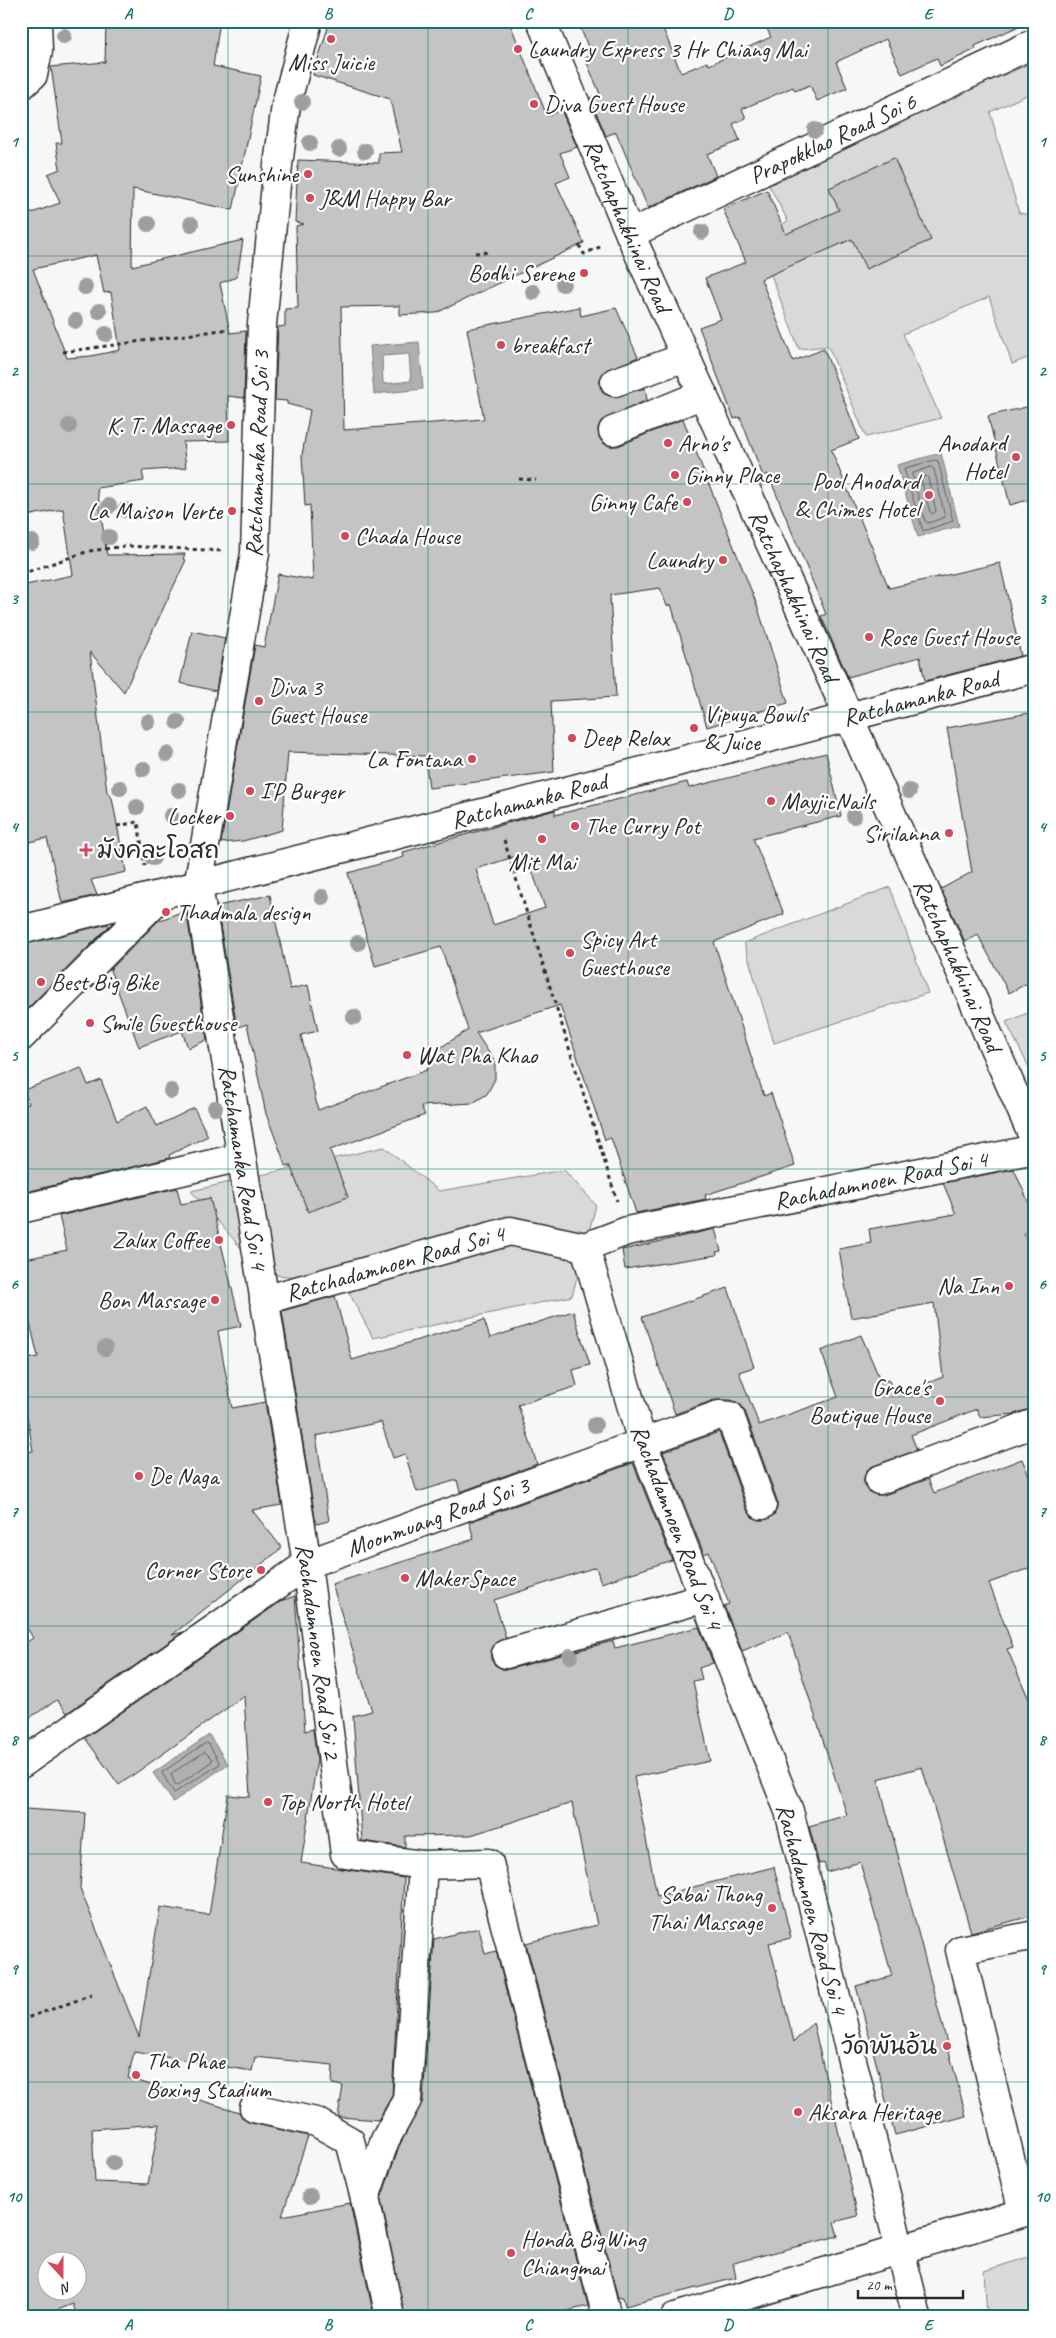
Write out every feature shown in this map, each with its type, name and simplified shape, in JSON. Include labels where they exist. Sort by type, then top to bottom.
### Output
[{"type":"street","points":[[21,86],[33,75],[38,51],[37,21]]},
{"type":"street","name":"Ratchamanka Road Soi 3","points":[[198,886],[255,553],[262,324],[286,105],[308,21]]},
{"type":"street","name":"Ratchaphakhinai Road","points":[[541,21],[630,234],[849,717],[1035,1141]]},
{"type":"street","name":"Prapokklao Road Soi 6","points":[[630,234],[1035,43]]},
{"type":"street","points":[[615,382],[686,357]]},
{"type":"street","points":[[612,431],[703,394]]},
{"type":"street","name":"Ratchamanka Road","points":[[21,930],[494,810],[1035,668]]},
{"type":"street","name":"Ratchamanka Road Soi 4","points":[[198,886],[264,1300]]},
{"type":"street","points":[[21,1037],[156,897]]},
{"type":"street","name":"Rachadamnoen Road Soi 4","points":[[917,2317],[789,1811],[642,1442],[585,1247],[627,1231],[1035,1149]]},
{"type":"street","points":[[21,1209],[241,1157]]},
{"type":"street","name":"Ratchadamnoen Road Soi 4","points":[[264,1300],[510,1232],[585,1247]]},
{"type":"street","name":"Rachadamnoen Road Soi 2","points":[[264,1300],[307,1564],[345,1854],[423,1865]]},
{"type":"street","name":"Moonmuang Road Soi 3","points":[[21,1764],[307,1564],[719,1415],[730,1416],[762,1505]]},
{"type":"street","points":[[878,1480],[1035,1423]]},
{"type":"street","points":[[506,1654],[705,1598]]},
{"type":"street","points":[[365,2198],[385,2140],[407,2100],[423,1865],[489,1864],[607,2317]]},
{"type":"street","points":[[675,2317],[1029,2210],[960,1950],[1035,1935]]},
{"type":"street","points":[[254,2108],[316,2122],[350,2141],[365,2198],[390,2317]]},
{"type":"path","points":[[579,245],[584,254],[596,250]]},
{"type":"path","points":[[475,253],[489,252]]},
{"type":"path","points":[[63,352],[262,324]]},
{"type":"path","points":[[519,479],[536,480]]},
{"type":"path","points":[[21,574],[89,551],[127,546],[255,553]]},
{"type":"path","points":[[494,810],[627,1231]]},
{"type":"path","points":[[117,826],[138,822],[156,897]]},
{"type":"path","points":[[21,2020],[92,1995]]},
{"type":"shaded area","points":[[1034,62],[1035,91],[990,112],[1019,213],[1035,216],[1035,355],[1012,364],[989,297],[903,334],[941,418],[866,437],[828,346],[799,349],[757,238],[788,221],[765,178]]},
{"type":"shaded area","points":[[890,887],[928,993],[774,1043],[744,943]]},
{"type":"shaded area","points":[[1035,1010],[1035,1079],[1006,1022]]},
{"type":"shaded area","points":[[384,1147],[439,1191],[564,1170],[596,1205],[572,1296],[373,1338],[343,1281],[264,1274],[191,1191]]},
{"type":"shaded area","points":[[1035,2255],[1035,2317],[987,2317],[984,2271]]},
{"type":"water","points":[[419,342],[423,389],[374,394],[370,346]],"holes":[[[409,354],[411,381],[383,384],[382,356]]]},
{"type":"water","name":"Pool Anodard & Chimes Hotel","points":[[941,453],[959,526],[918,537],[897,465]]},
{"type":"water","points":[[209,1735],[228,1764],[173,1802],[153,1773]]},
{"type":"building","points":[[106,21],[220,21],[213,66],[261,76],[233,210],[133,189],[132,266],[243,240],[237,277],[220,283],[230,333],[246,331],[244,398],[228,396],[229,441],[183,442],[186,468],[142,471],[144,481],[97,488],[107,555],[185,554],[183,559],[186,560],[124,692],[90,652],[107,792],[112,798],[126,872],[91,880],[97,895],[62,903],[47,838],[21,844],[21,586],[73,575],[63,509],[21,517],[21,217],[60,203],[48,174],[60,169],[56,143],[62,143],[51,67],[105,62]],"holes":[[[96,255],[104,293],[111,292],[120,350],[91,356],[67,358],[33,269]]]},
{"type":"building","points":[[330,21],[509,21],[547,116],[561,110],[577,147],[560,153],[570,177],[556,183],[584,243],[436,313],[400,315],[400,306],[341,307],[344,430],[484,419],[467,329],[579,307],[581,316],[616,308],[638,357],[604,372],[600,379],[600,387],[604,394],[613,397],[645,388],[647,400],[601,421],[598,428],[599,437],[603,443],[610,446],[618,446],[683,419],[757,605],[788,703],[707,727],[671,604],[667,606],[660,588],[610,595],[616,697],[551,701],[554,772],[429,788],[425,756],[288,752],[282,830],[243,841],[221,843],[255,645],[264,647],[278,574],[313,580],[310,505],[305,506],[302,455],[310,410],[287,404],[287,401],[275,400],[278,327],[285,326],[285,309],[298,308],[296,226],[304,224],[295,222],[298,160],[379,163],[379,153],[402,152],[390,99],[313,75]]},
{"type":"building","points":[[578,21],[660,21],[681,73],[707,62],[709,65],[771,37],[763,21],[1030,21],[975,46],[976,49],[940,66],[937,58],[902,74],[886,39],[836,62],[847,88],[817,101],[810,85],[795,91],[793,87],[742,109],[746,118],[733,124],[740,141],[707,154],[716,176],[648,208],[616,132],[606,136],[590,98],[600,94],[585,58],[591,55]]},
{"type":"building","points":[[894,158],[931,240],[866,269],[852,239],[761,279],[793,361],[824,349],[859,439],[831,450],[889,588],[1000,563],[1021,656],[925,681],[920,657],[848,677],[821,616],[826,614],[768,474],[763,476],[740,417],[734,419],[699,327],[721,319],[705,278],[746,262],[723,209],[767,190],[786,234],[839,210],[829,188]]},
{"type":"building","name":"Anodard Hotel","points":[[1035,405],[1035,498],[1010,505],[988,416]]},
{"type":"building","points":[[192,631],[225,638],[216,691],[180,683]]},
{"type":"building","points":[[1035,712],[1035,979],[1009,993],[978,935],[965,942],[941,889],[972,872],[947,728]]},
{"type":"building","points":[[826,753],[841,816],[753,838],[784,914],[714,942],[764,1096],[771,1093],[795,1166],[705,1195],[706,1199],[636,1213],[611,1138],[605,1140],[560,1005],[476,1033],[495,1062],[495,1079],[487,1094],[473,1103],[421,1106],[425,1115],[330,1150],[348,1197],[308,1212],[290,1165],[286,1166],[266,1114],[247,1024],[237,1028],[217,906],[270,895],[290,989],[308,985],[318,1031],[301,1035],[318,1110],[427,1070],[438,1049],[468,1030],[441,947],[375,966],[348,873],[404,857],[403,852],[555,810],[555,815],[687,782],[689,788]],"holes":[[[526,853],[545,908],[493,925],[476,869]]]},
{"type":"building","points":[[186,910],[207,1040],[188,1048],[182,1031],[139,1047],[110,970],[158,921]]},
{"type":"building","name":"Best Big Bike","points":[[108,924],[109,926],[21,1015],[21,945]]},
{"type":"building","points":[[81,1068],[88,1085],[101,1080],[117,1121],[147,1106],[157,1126],[194,1108],[208,1136],[169,1155],[170,1158],[21,1193],[21,1107],[29,1104],[24,1090]]},
{"type":"building","points":[[1014,1169],[1035,1217],[1035,1229],[1024,1233],[1035,1257],[1035,1407],[1014,1414],[980,1417],[977,1409],[911,1435],[917,1450],[873,1466],[867,1470],[864,1485],[869,1492],[876,1495],[884,1495],[928,1479],[934,1493],[1022,1459],[1035,1491],[1035,1566],[989,1583],[1013,1647],[1007,1649],[1035,1713],[1035,1915],[971,1932],[922,1767],[878,1779],[966,2116],[895,2135],[856,1986],[892,1976],[860,1862],[827,1872],[824,1863],[819,1864],[809,1826],[847,1815],[788,1632],[742,1651],[724,1606],[729,1604],[709,1552],[704,1554],[663,1452],[719,1432],[747,1510],[752,1517],[760,1520],[768,1519],[774,1515],[777,1508],[777,1500],[745,1411],[740,1404],[731,1400],[714,1400],[675,1414],[642,1317],[728,1288],[754,1367],[739,1372],[759,1425],[838,1397],[821,1351],[861,1335],[881,1382],[889,1380],[894,1396],[943,1377],[934,1303],[851,1318],[839,1249],[871,1243],[869,1229],[956,1214],[943,1183]]},
{"type":"building","points":[[177,1188],[181,1204],[210,1198],[241,1326],[218,1331],[232,1408],[265,1402],[282,1505],[252,1510],[282,1548],[172,1635],[183,1632],[67,1713],[57,1700],[26,1720],[21,1694],[21,1646],[33,1638],[22,1619],[21,1453],[33,1451],[21,1381],[21,1360],[38,1357],[21,1284],[21,1260],[67,1250],[59,1216]]},
{"type":"building","points":[[715,1229],[721,1251],[716,1252],[717,1255],[625,1269],[622,1250]]},
{"type":"building","points":[[335,1296],[352,1360],[484,1320],[490,1338],[573,1311],[590,1365],[573,1370],[577,1386],[518,1405],[537,1464],[460,1492],[457,1480],[417,1492],[405,1454],[393,1458],[381,1422],[316,1436],[329,1521],[316,1524],[282,1311]]},
{"type":"building","points":[[633,1463],[672,1560],[601,1583],[596,1567],[494,1600],[506,1638],[495,1643],[491,1651],[491,1659],[495,1665],[502,1669],[510,1669],[613,1641],[615,1648],[699,1627],[713,1663],[699,1668],[702,1679],[693,1681],[710,1761],[634,1777],[657,1896],[774,1867],[791,1938],[769,1943],[794,2042],[813,2022],[858,2216],[834,2222],[838,2236],[733,2263],[736,2278],[625,2306],[623,2297],[618,2298],[526,1943],[597,1925],[572,1803],[471,1835],[405,1836],[405,1847],[362,1841],[353,1716],[372,1711],[332,1584],[474,1539],[469,1522]]},
{"type":"building","points":[[295,1596],[305,1731],[313,1729],[317,1760],[301,1863],[404,1878],[392,2096],[378,2120],[340,2117],[338,2116],[343,2086],[332,2084],[333,2065],[255,2057],[252,2071],[134,2052],[128,2078],[239,2112],[243,2119],[251,2123],[308,2136],[282,2216],[350,2203],[374,2317],[77,2317],[73,2304],[39,2317],[21,2317],[21,1866],[25,1809],[85,1813],[80,1888],[139,2037],[160,1907],[209,1915],[228,1795],[250,1797],[244,1696],[119,1785],[85,1738],[283,1600]],"holes":[[[159,2124],[148,2184],[95,2182],[92,2129]]]},
{"type":"building","points":[[479,1928],[485,1954],[496,1951],[588,2306],[542,2317],[405,2317],[381,2199],[399,2146],[423,2101],[434,1939]]},
{"type":"place","name":"Miss Juicie","points":[[331,39]]},
{"type":"place","name":"Laundry Express 3 Hr Chiang Mai","points":[[518,49]]},
{"type":"place","name":"Diva Guest House","points":[[534,104]]},
{"type":"place","name":"Sunshine","points":[[308,174]]},
{"type":"place","name":"J&M Happy Bar","points":[[310,198]]},
{"type":"place","name":"Bodhi Serene","points":[[584,273]]},
{"type":"place","name":"breakfast","points":[[501,345]]},
{"type":"place","name":"K. T. Massage","points":[[231,425]]},
{"type":"place","name":"Arno's","points":[[668,443]]},
{"type":"place","name":"Anodard Hotel","points":[[1016,457]]},
{"type":"place","name":"Ginny Place","points":[[675,475]]},
{"type":"place","name":"Pool Anodard & Chimes Hotel","points":[[929,495]]},
{"type":"place","name":"Ginny Cafe","points":[[687,502]]},
{"type":"place","name":"La Maison Verte","points":[[232,511]]},
{"type":"place","name":"Chada House","points":[[345,536]]},
{"type":"place","name":"Laundry","points":[[723,560]]},
{"type":"place","name":"Rose Guest House","points":[[869,637]]},
{"type":"place","name":"Diva 3 Guest House","points":[[259,701]]},
{"type":"place","name":"Vipuya Bowls & Juice","points":[[694,728]]},
{"type":"place","name":"Deep Relax","points":[[572,738]]},
{"type":"place","name":"La Fontana","points":[[472,759]]},
{"type":"place","name":"I'P Burger","points":[[250,791]]},
{"type":"place","name":"MayjicNails","points":[[771,801]]},
{"type":"place","name":"Locker","points":[[230,816]]},
{"type":"place","name":"The Curry Pot","points":[[575,826]]},
{"type":"place","name":"Sirilanna","points":[[949,833]]},
{"type":"place","name":"Mit Mai","points":[[542,839]]},
{"type":"place","name":"มังคละโอสถ","points":[[86,850]]},
{"type":"place","name":"Thadmala design","points":[[166,912]]},
{"type":"place","name":"Spicy Art Guesthouse","points":[[570,953]]},
{"type":"place","name":"Best Big Bike","points":[[41,982]]},
{"type":"place","name":"Smile Guesthouse","points":[[90,1023]]},
{"type":"place","name":"Wat Pha Khao","points":[[407,1055]]},
{"type":"place","name":"Zalux Coffee","points":[[219,1240]]},
{"type":"place","name":"Na Inn","points":[[1009,1286]]},
{"type":"place","name":"Bon Massage","points":[[215,1300]]},
{"type":"place","name":"Grace's Boutique House","points":[[940,1401]]},
{"type":"place","name":"De Naga","points":[[139,1476]]},
{"type":"place","name":"Corner Store","points":[[261,1570]]},
{"type":"place","name":"MakerSpace","points":[[405,1578]]},
{"type":"place","name":"Top North Hotel","points":[[268,1802]]},
{"type":"place","name":"Sabai Thong Thai Massage","points":[[772,1908]]},
{"type":"place","name":"วัดพันอ้น","points":[[947,2046]]},
{"type":"place","name":"Tha Phae Boxing Stadium","points":[[136,2075]]},
{"type":"place","name":"Aksara Heritage","points":[[798,2112]]},
{"type":"place","name":"Honda BigWing Chiangmai","points":[[511,2253]]}]
